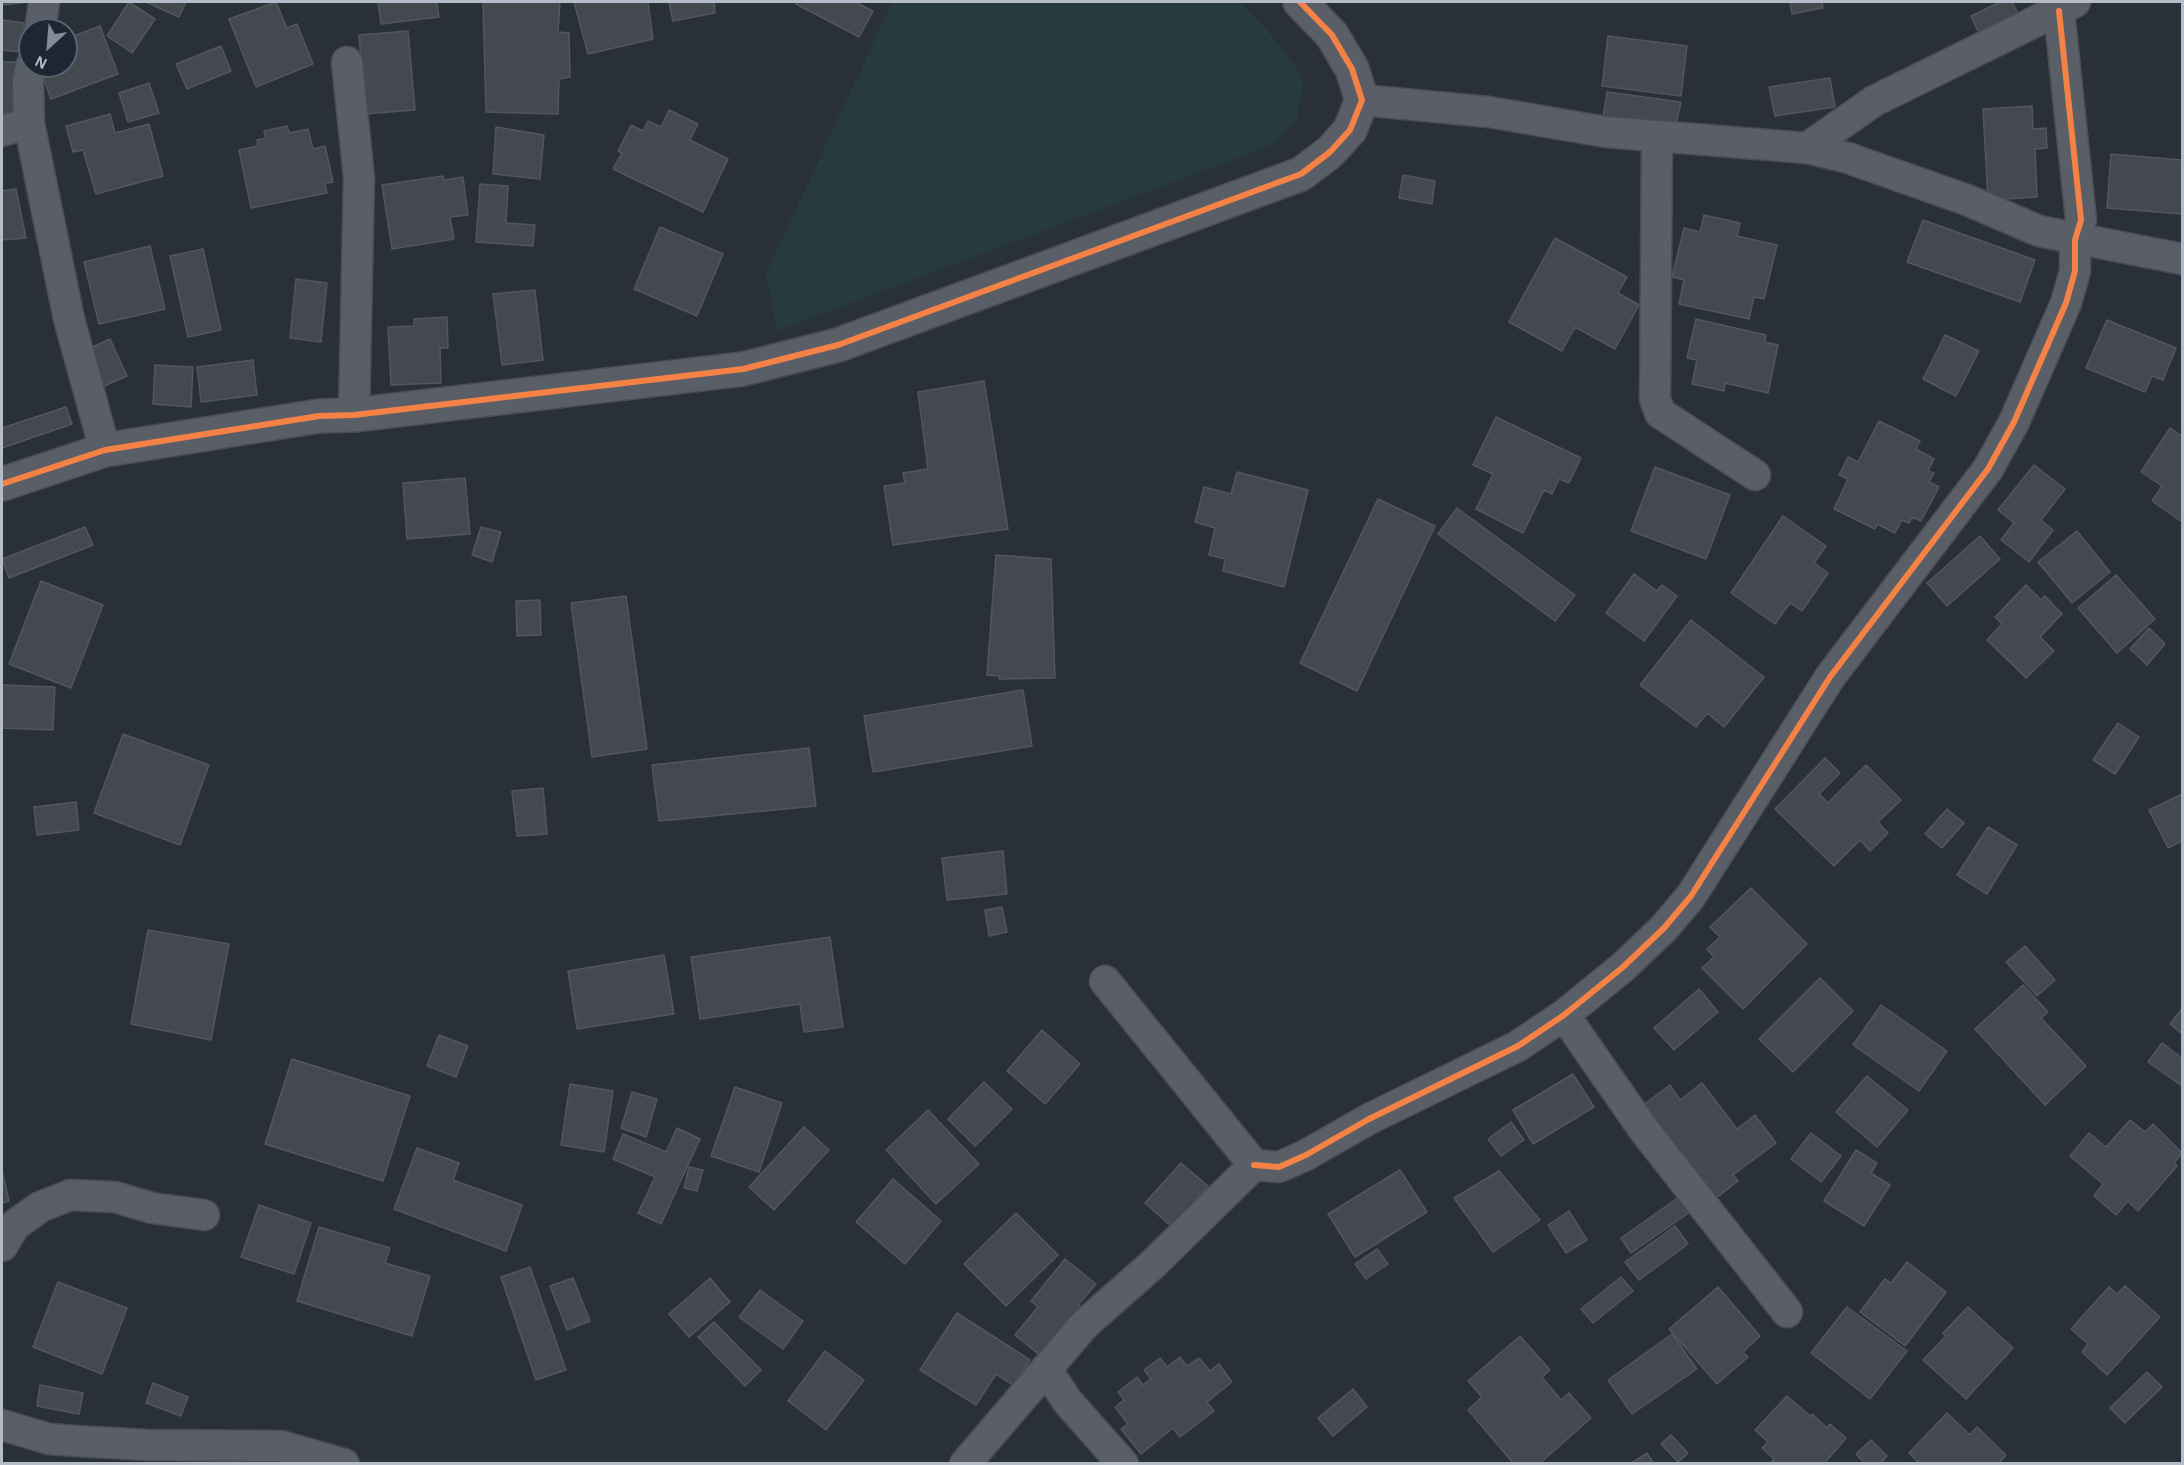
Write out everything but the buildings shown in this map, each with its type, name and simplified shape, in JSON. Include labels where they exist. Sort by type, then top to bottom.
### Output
[{"type":"street","points":[[42,18],[45,2]]},
{"type":"street","points":[[2,484],[105,450],[320,416],[354,415],[743,369],[838,345],[1302,174],[1330,152],[1350,130],[1362,100],[1352,69],[1332,35],[1300,2]]},
{"type":"street","points":[[1105,981],[1254,1165],[1279,1167],[1306,1155],[1369,1119],[1518,1046],[1564,1015],[1623,967],[1664,928],[1691,896],[1830,677],[1988,469],[2014,422],[2066,303],[2075,271],[2075,240],[2082,220],[2067,6],[1993,40],[1874,101],[1807,148]]},
{"type":"street","points":[[347,62],[358,178],[354,415]]},
{"type":"street","points":[[29,78],[15,127],[105,450]]},
{"type":"street","points":[[1362,100],[1489,112],[1606,132],[1807,148],[1848,158],[1967,200],[2039,231],[2075,240],[2182,259]]},
{"type":"street","points":[[1657,136],[1655,399],[1660,413],[1755,475]]},
{"type":"street","points":[[1564,1015],[1644,1130],[1726,1231],[1787,1312]]},
{"type":"street","points":[[965,1464],[1085,1324],[1152,1265],[1254,1165]]},
{"type":"street","points":[[2,1246],[15,1225],[40,1206],[70,1195],[115,1197],[152,1208],[204,1215]]},
{"type":"street","points":[[1046,1369],[1068,1402],[1123,1464]]},
{"type":"street","points":[[2,1425],[52,1451],[148,1445],[281,1446],[344,1464]]},
{"type":"green space","points":[[892,2],[1240,2],[1264,26],[1292,61],[1304,85],[1296,121],[1273,145],[777,331],[766,274]]},
{"type":"cycle path","points":[[2,484],[105,450],[319,416],[354,415],[743,369],[838,345],[1301,174],[1330,152],[1350,130],[1362,100],[1352,69],[1332,35],[1300,2]]},
{"type":"cycle path","points":[[1254,1165],[1279,1167],[1306,1155],[1369,1119],[1518,1046],[1564,1015],[1623,967],[1664,928],[1691,896],[1830,677],[1988,469],[2014,422],[2066,303],[2075,271],[2075,240],[2081,220],[2059,11]]}]
